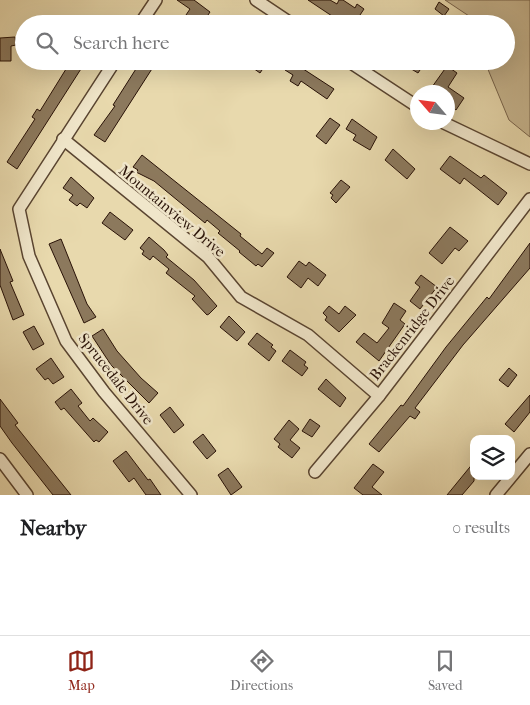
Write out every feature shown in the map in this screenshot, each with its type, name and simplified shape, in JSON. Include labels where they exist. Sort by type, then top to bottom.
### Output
[{"type":"street","points":[[146,15],[156,0]]},
{"type":"street","points":[[256,0],[278,15]]},
{"type":"street","name":"Sprucedale Drive","points":[[109,70],[18,209],[29,256],[66,341],[104,392],[191,495]]},
{"type":"street","points":[[362,70],[410,102]]},
{"type":"street","points":[[455,128],[530,164]]},
{"type":"street","name":"Mountainview Drive","points":[[62,139],[208,257],[241,297],[308,335],[379,396]]},
{"type":"street","name":"Brackenridge Drive","points":[[315,472],[379,396],[530,199]]},
{"type":"street","points":[[496,495],[530,454]]},
{"type":"street","points":[[0,459],[27,495]]},
{"type":"shaded area","points":[[445,0],[530,0],[530,137],[509,120],[488,70],[515,70],[515,15],[468,15]]},
{"type":"building","points":[[177,0],[194,0],[210,12],[208,15],[186,15],[190,9]]},
{"type":"building","points":[[308,0],[330,0],[337,4],[339,0],[343,0],[355,8],[357,4],[364,9],[360,15],[330,15]]},
{"type":"building","points":[[439,2],[449,9],[443,15],[435,9]]},
{"type":"building","points":[[15,37],[15,45],[11,46],[11,61],[0,61],[0,38]]},
{"type":"building","points":[[65,70],[80,70],[17,169],[7,162],[35,119],[32,117],[37,109],[40,111]]},
{"type":"building","points":[[135,70],[151,70],[105,142],[94,135],[115,106],[113,105]]},
{"type":"building","points":[[285,70],[305,70],[334,89],[327,99],[301,81],[298,86],[290,81],[293,75]]},
{"type":"building","points":[[444,70],[453,70],[457,73],[449,85],[433,85]]},
{"type":"building","points":[[455,92],[464,98],[455,109]]},
{"type":"building","points":[[330,118],[340,125],[326,144],[316,136]]},
{"type":"building","points":[[352,119],[377,137],[370,150],[353,140],[356,135],[346,129]]},
{"type":"building","points":[[393,149],[415,169],[407,179],[385,160]]},
{"type":"building","points":[[142,155],[241,234],[240,236],[262,254],[267,248],[274,253],[262,267],[258,264],[256,266],[218,233],[220,231],[207,220],[205,223],[154,181],[136,172],[138,170],[133,167]]},
{"type":"building","points":[[450,156],[481,178],[484,175],[507,193],[498,205],[464,178],[460,184],[440,169]]},
{"type":"building","points":[[71,177],[94,198],[87,208],[80,203],[77,206],[69,200],[73,195],[63,188]]},
{"type":"building","points":[[341,180],[350,187],[336,203],[331,198],[333,195],[330,193]]},
{"type":"building","points":[[110,212],[133,230],[125,240],[102,223]]},
{"type":"building","points":[[450,227],[468,241],[459,251],[455,248],[442,264],[429,253]]},
{"type":"building","points":[[149,237],[164,250],[168,255],[166,257],[194,280],[217,306],[209,314],[207,315],[192,299],[195,296],[166,273],[169,269],[153,256],[150,260],[142,254],[144,251],[140,248]]},
{"type":"building","points":[[61,239],[87,304],[96,317],[84,323],[49,244]]},
{"type":"building","points":[[530,243],[530,268],[463,345],[415,408],[420,412],[415,419],[410,416],[379,452],[369,444],[401,405],[403,406],[446,347],[487,297],[489,299]]},
{"type":"building","points":[[0,249],[13,281],[10,282],[24,315],[13,320],[0,285]]},
{"type":"building","points":[[299,261],[306,266],[309,262],[326,275],[318,286],[308,278],[301,288],[287,277]]},
{"type":"building","points":[[421,275],[437,287],[420,309],[410,301],[420,287],[415,283]]},
{"type":"building","points":[[394,303],[406,311],[400,320],[405,324],[379,361],[356,342],[364,333],[377,343],[389,328],[382,323]]},
{"type":"building","points":[[329,306],[339,314],[345,306],[356,315],[339,332],[325,320],[327,317],[323,313]]},
{"type":"building","points":[[229,316],[245,332],[237,341],[220,327]]},
{"type":"building","points":[[34,326],[44,344],[33,350],[23,332]]},
{"type":"building","points":[[103,329],[117,351],[141,378],[158,393],[149,403],[111,365],[92,336]]},
{"type":"building","points":[[257,333],[273,345],[271,347],[276,351],[269,361],[248,344]]},
{"type":"building","points":[[290,350],[306,362],[304,365],[308,368],[302,376],[282,361]]},
{"type":"building","points":[[51,358],[64,377],[53,384],[48,378],[45,380],[36,369]]},
{"type":"building","points":[[509,368],[517,375],[508,387],[499,380]]},
{"type":"building","points":[[326,379],[346,398],[340,407],[318,389]]},
{"type":"building","points":[[71,389],[82,403],[78,406],[90,421],[93,418],[108,432],[99,442],[96,440],[94,442],[64,408],[61,410],[55,402]]},
{"type":"building","points":[[530,395],[530,412],[514,432],[505,424]]},
{"type":"building","points":[[0,399],[18,423],[15,425],[71,495],[53,495],[12,443],[0,426]]},
{"type":"building","points":[[170,407],[184,425],[174,433],[160,415]]},
{"type":"building","points":[[310,419],[320,426],[312,437],[302,431]]},
{"type":"building","points":[[289,420],[299,429],[290,440],[300,448],[292,458],[278,447],[280,444],[274,439]]},
{"type":"building","points":[[203,434],[216,451],[207,459],[193,442]]},
{"type":"building","points":[[126,451],[161,495],[146,495],[134,478],[129,482],[113,461]]},
{"type":"building","points":[[373,464],[384,472],[372,487],[382,495],[363,495],[354,488]]},
{"type":"building","points":[[470,467],[470,480],[474,481],[462,495],[447,495]]},
{"type":"building","points":[[228,468],[242,487],[231,495],[218,475]]}]
